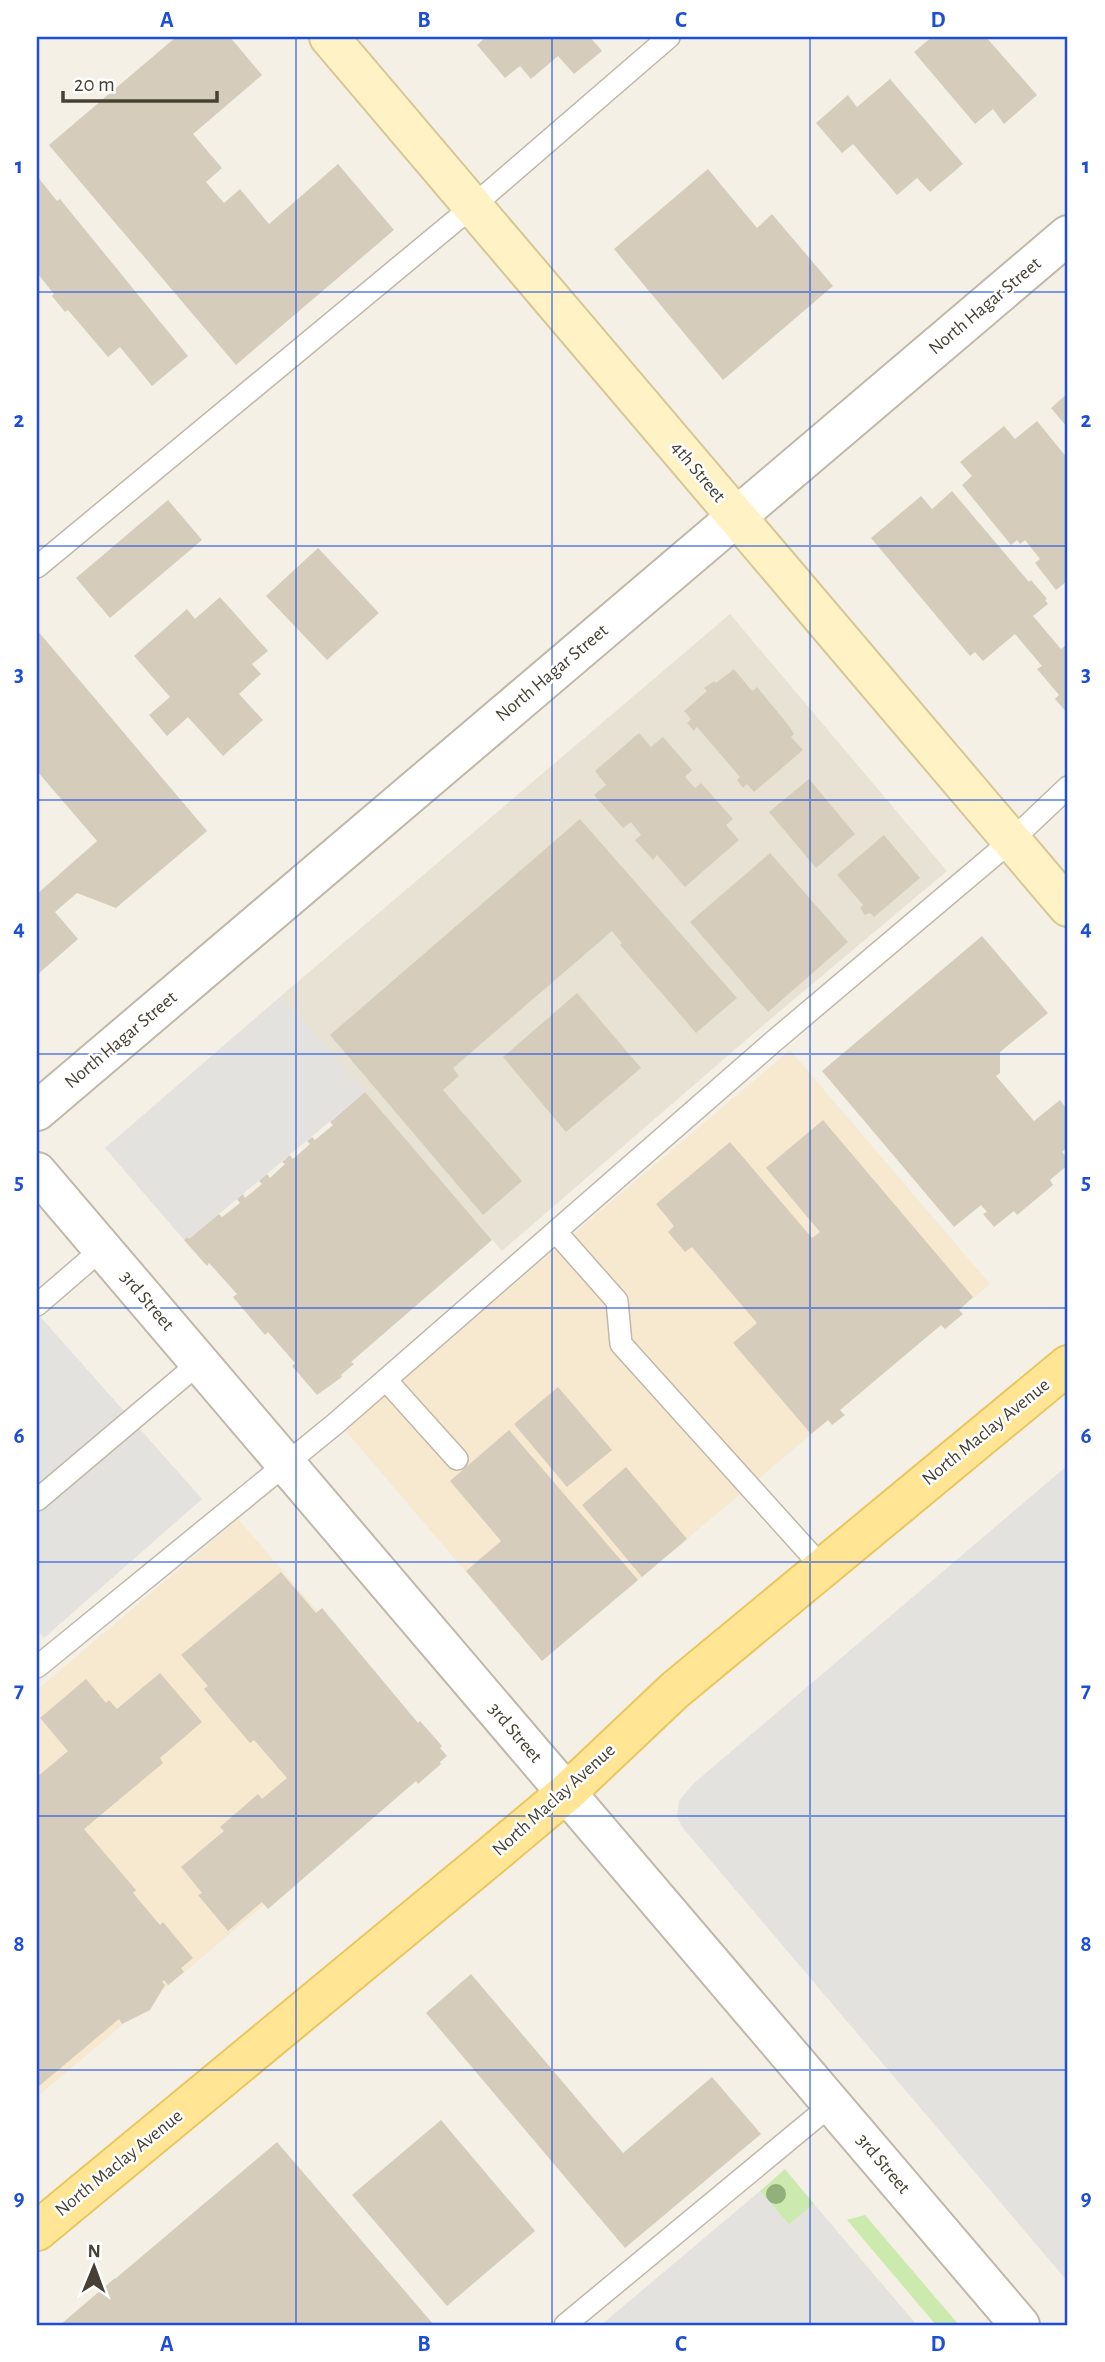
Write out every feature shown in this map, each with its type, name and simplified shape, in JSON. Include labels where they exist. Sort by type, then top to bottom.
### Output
[{"type":"main road","name":"North Maclay Avenue","points":[[37,2231],[566,1793],[675,1690],[1068,1365]]},
{"type":"street","name":"4th Street","points":[[329,37],[1068,907]]},
{"type":"street","name":"North Hagar Street","points":[[37,1111],[1068,235]]},
{"type":"street","name":"3rd Street","points":[[37,1172],[1020,2325]]},
{"type":"lane","points":[[37,567],[473,206],[669,37]]},
{"type":"lane","points":[[37,1667],[287,1465],[774,1041],[1012,840],[1068,787]]},
{"type":"lane","points":[[556,1232],[617,1301],[621,1344],[822,1567]]},
{"type":"lane","points":[[37,1305],[102,1249]]},
{"type":"lane","points":[[37,1500],[199,1363]]},
{"type":"lane","points":[[386,1380],[457,1459]]},
{"type":"lane","points":[[565,2325],[832,2104]]},
{"type":"shaded area","points":[[730,614],[947,871],[502,1251],[281,996]]},
{"type":"shaded area","points":[[281,996],[365,1092],[189,1239],[187,1237],[184,1240],[105,1148]]},
{"type":"shaded area","points":[[790,1050],[990,1284],[542,1661],[344,1429]]},
{"type":"shaded area","points":[[37,1313],[202,1499],[44,1638],[37,1630]]},
{"type":"shaded area","points":[[1068,1465],[1068,2282],[683,1828],[677,1817],[679,1801],[693,1784]]},
{"type":"shaded area","points":[[238,1519],[441,1755],[37,2097],[37,1690]]},
{"type":"shaded area","points":[[760,2191],[789,2224],[814,2204],[917,2325],[601,2325]]},
{"type":"green space","points":[[785,2169],[814,2204],[789,2225],[760,2191]]},
{"type":"green space","points":[[865,2215],[959,2325],[936,2325],[847,2220]]},
{"type":"building","points":[[176,37],[230,37],[262,75],[193,134],[222,168],[206,182],[224,203],[240,189],[269,224],[338,164],[394,230],[236,365],[49,145]]},
{"type":"building","points":[[486,37],[590,37],[602,51],[574,74],[558,56],[531,79],[520,66],[505,78],[477,45]]},
{"type":"building","points":[[932,37],[986,37],[1037,95],[1004,124],[993,109],[975,124],[914,52]]},
{"type":"building","points":[[890,79],[963,164],[930,192],[917,178],[897,195],[853,144],[842,153],[816,123],[848,95],[857,107]]},
{"type":"building","points":[[708,169],[757,228],[772,214],[833,286],[723,380],[614,249]]},
{"type":"building","points":[[37,176],[57,201],[60,199],[188,356],[152,386],[120,347],[108,357],[68,310],[65,312],[37,273]]},
{"type":"building","points":[[1068,393],[1068,428],[1051,408]]},
{"type":"building","points":[[1037,421],[1068,459],[1068,584],[1066,582],[1056,590],[1035,563],[1040,559],[1025,540],[1020,544],[1017,540],[1011,545],[962,485],[972,476],[960,462],[1004,426],[1015,439]]},
{"type":"building","points":[[952,491],[1029,582],[1031,580],[1047,599],[1045,600],[1048,604],[1033,616],[1061,649],[1068,643],[1068,714],[1055,699],[1059,695],[1037,669],[1042,666],[1015,634],[983,661],[975,652],[970,656],[871,538],[921,496],[932,509]]},
{"type":"building","points":[[168,500],[202,540],[110,618],[76,578]]},
{"type":"building","points":[[318,548],[379,613],[327,660],[266,596]]},
{"type":"building","points":[[220,597],[268,651],[252,664],[261,674],[239,694],[263,720],[223,756],[188,717],[167,736],[149,715],[170,697],[134,656],[187,609],[195,619]]},
{"type":"building","points":[[37,630],[207,831],[116,908],[77,893],[55,912],[78,939],[37,975],[37,894],[97,841],[37,771]]},
{"type":"building","points":[[734,669],[752,691],[757,687],[789,726],[794,734],[791,737],[803,750],[754,792],[747,784],[743,788],[737,780],[740,777],[697,727],[694,731],[687,723],[691,719],[684,711],[707,691],[704,688],[714,681],[716,683]]},
{"type":"building","points":[[639,733],[651,747],[663,737],[692,770],[685,777],[695,788],[701,783],[733,819],[726,825],[739,840],[685,887],[657,855],[653,860],[635,840],[641,835],[631,822],[623,828],[594,795],[606,785],[595,771]]},
{"type":"building","points":[[809,779],[855,834],[816,868],[769,812]]},
{"type":"building","points":[[580,819],[737,998],[696,1033],[620,945],[622,943],[612,931],[453,1068],[459,1076],[443,1090],[522,1181],[483,1215],[330,1035]]},
{"type":"building","points":[[884,835],[920,878],[874,917],[870,913],[865,915],[860,908],[863,905],[837,875]]},
{"type":"building","points":[[770,853],[848,942],[768,1012],[690,922]]},
{"type":"building","points":[[982,936],[1048,1013],[1000,1052],[1000,1073],[996,1076],[1034,1121],[1060,1100],[1068,1107],[1068,1146],[1062,1152],[1068,1159],[1068,1165],[1050,1180],[1053,1185],[1017,1215],[1014,1211],[994,1227],[983,1214],[987,1212],[981,1205],[954,1227],[822,1071]]},
{"type":"building","points":[[577,993],[641,1068],[566,1132],[503,1057]]},
{"type":"building","points":[[365,1092],[492,1240],[351,1362],[354,1364],[342,1377],[317,1395],[292,1366],[295,1363],[268,1332],[265,1335],[233,1297],[237,1294],[184,1240],[187,1237],[189,1239],[219,1214],[222,1217],[240,1203],[237,1199],[243,1194],[245,1198],[262,1184],[259,1181],[267,1174],[270,1178],[285,1164],[282,1162],[290,1155],[293,1159],[310,1144],[307,1141],[312,1137],[315,1140],[333,1125],[330,1122]]},
{"type":"building","points":[[823,1120],[973,1297],[959,1310],[963,1314],[945,1329],[941,1325],[840,1410],[845,1415],[832,1425],[828,1420],[811,1434],[733,1343],[757,1323],[692,1247],[685,1252],[668,1232],[674,1226],[656,1204],[730,1142],[812,1238],[820,1232],[766,1168]]},
{"type":"building","points":[[558,1387],[612,1450],[567,1487],[514,1424]]},
{"type":"building","points":[[509,1430],[638,1580],[542,1661],[466,1571],[501,1541],[450,1481]]},
{"type":"building","points":[[626,1467],[687,1539],[642,1577],[582,1505]]},
{"type":"building","points":[[281,1572],[316,1613],[322,1608],[418,1723],[420,1721],[442,1746],[440,1748],[447,1756],[418,1784],[416,1781],[268,1909],[262,1902],[228,1931],[198,1895],[202,1893],[181,1867],[224,1831],[220,1827],[258,1794],[262,1799],[287,1778],[254,1740],[250,1743],[204,1689],[208,1686],[181,1655]]},
{"type":"building","points":[[160,1673],[202,1722],[160,1758],[163,1763],[84,1829],[136,1890],[133,1893],[160,1925],[163,1922],[193,1958],[181,1968],[184,1972],[168,1985],[164,1980],[162,1982],[165,1985],[150,2010],[122,2024],[119,2019],[38,2087],[37,1777],[68,1751],[40,1718],[86,1679],[106,1703],[109,1700],[117,1709]]},
{"type":"building","points":[[471,1974],[623,2153],[712,2077],[761,2134],[625,2248],[426,2013]]},
{"type":"building","points":[[441,2120],[535,2231],[447,2306],[352,2195]]},
{"type":"building","points":[[277,2142],[434,2325],[60,2325],[115,2278]]}]
